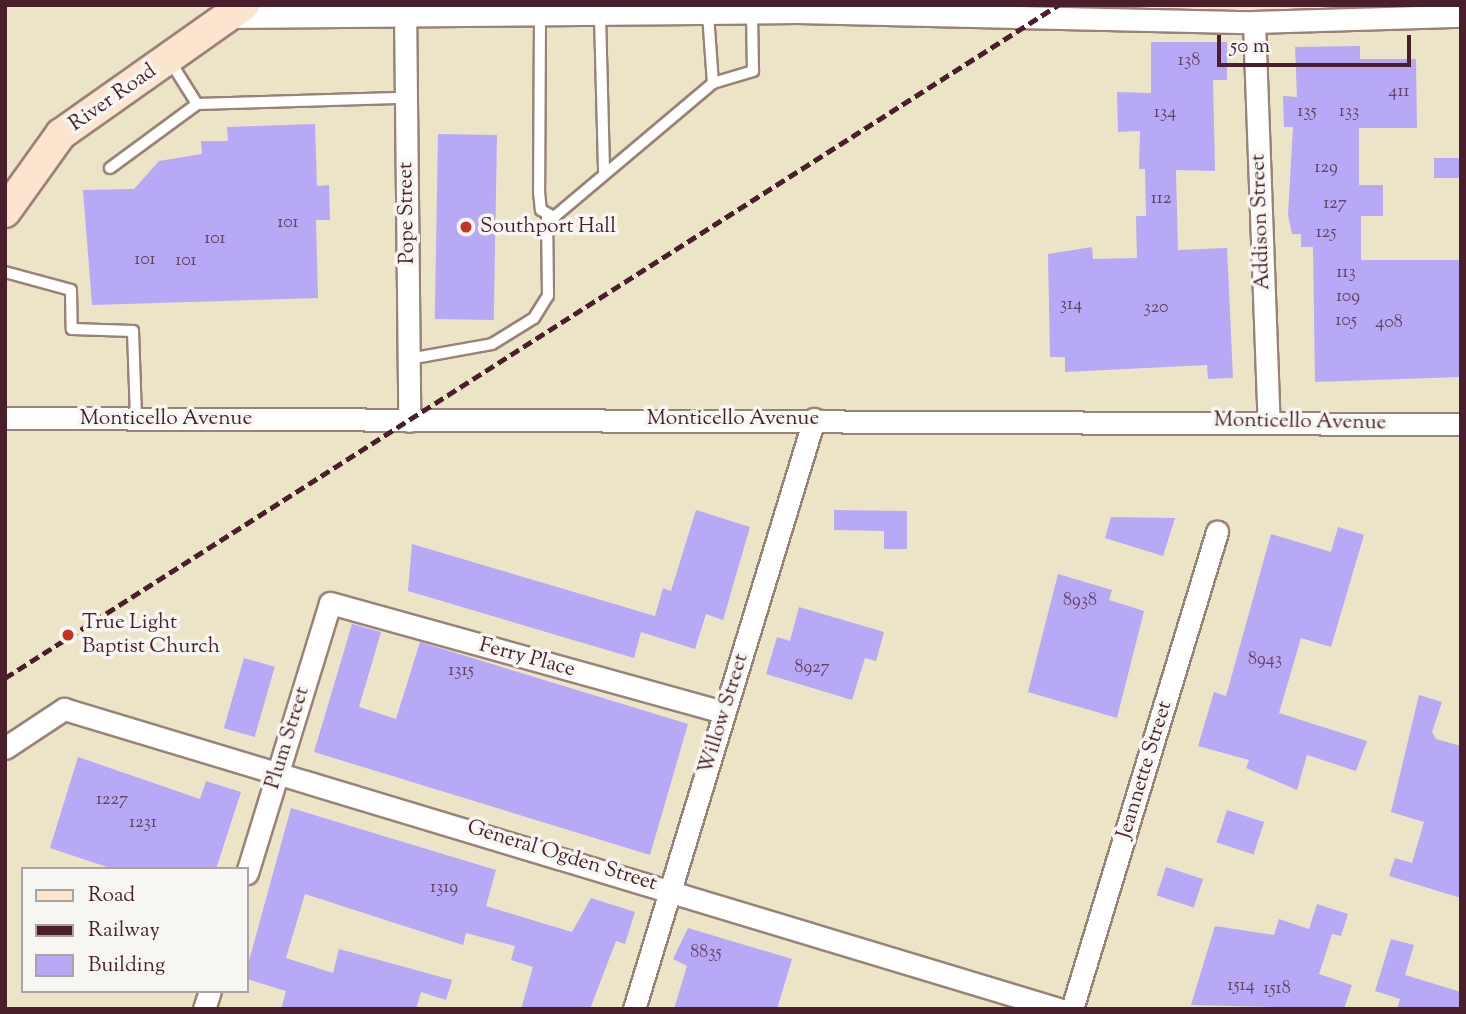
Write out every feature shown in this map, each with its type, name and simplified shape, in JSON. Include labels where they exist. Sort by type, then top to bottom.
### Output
[{"type":"main road","name":"River Road","points":[[5,212],[61,134],[235,11]]},
{"type":"street","points":[[235,11],[540,18],[752,13],[1254,22],[1461,16]]},
{"type":"street","name":"Pope Street","points":[[405,13],[409,421]]},
{"type":"street","name":"Addison Street","points":[[1254,22],[1269,422]]},
{"type":"street","name":"Monticello Avenue","points":[[5,418],[409,421],[814,419],[1461,424]]},
{"type":"street","name":"Willow Street","points":[[634,1009],[814,419]]},
{"type":"street","name":"Jeannette Street","points":[[1072,1009],[1217,532]]},
{"type":"street","name":"Ferry Place","points":[[330,603],[724,712]]},
{"type":"street","name":"Plum Street","points":[[248,870],[330,603]]},
{"type":"street","name":"General Ogden Street","points":[[5,748],[64,709],[279,769],[1059,1009]]},
{"type":"lane","points":[[547,216],[604,174],[713,83],[753,71],[752,13]]},
{"type":"lane","points":[[708,14],[713,83]]},
{"type":"lane","points":[[600,16],[604,174]]},
{"type":"lane","points":[[409,359],[492,344],[534,318],[548,296],[547,216],[539,192],[540,18]]},
{"type":"lane","points":[[169,58],[197,104]]},
{"type":"lane","points":[[110,168],[197,104],[405,98]]},
{"type":"lane","points":[[5,272],[71,290],[72,329],[133,331],[136,418]]},
{"type":"building","points":[[1151,42],[1227,42],[1227,80],[1213,80],[1215,171],[1176,170],[1178,250],[1227,248],[1233,378],[1208,379],[1207,365],[1065,372],[1065,357],[1050,357],[1048,254],[1092,247],[1093,259],[1137,258],[1136,216],[1146,216],[1145,169],[1139,169],[1140,131],[1118,132],[1117,92],[1151,93]]},
{"type":"building","points":[[1360,46],[1360,59],[1416,59],[1417,128],[1359,128],[1359,185],[1383,185],[1383,216],[1361,216],[1361,260],[1461,260],[1461,377],[1315,382],[1313,247],[1301,247],[1301,234],[1292,234],[1288,215],[1293,127],[1284,127],[1283,96],[1297,97],[1295,47]]},
{"type":"building","points":[[315,124],[317,186],[329,185],[330,220],[316,220],[318,298],[92,305],[83,190],[134,189],[159,161],[202,154],[201,141],[228,141],[227,127]]},
{"type":"building","name":"Southport Hall","points":[[438,134],[497,135],[494,320],[435,319]]},
{"type":"building","points":[[1434,158],[1461,158],[1461,178],[1434,178]]},
{"type":"building","points":[[696,510],[750,527],[723,620],[706,614],[695,649],[641,632],[634,658],[408,591],[412,544],[655,616],[663,588],[671,591]]},
{"type":"building","points":[[834,510],[907,511],[907,549],[884,549],[884,531],[834,530]]},
{"type":"building","points":[[1111,517],[1175,518],[1163,556],[1105,538]]},
{"type":"building","points":[[1338,527],[1364,535],[1331,647],[1301,638],[1279,713],[1367,741],[1356,771],[1307,755],[1297,790],[1246,768],[1249,760],[1198,746],[1214,692],[1226,696],[1271,534],[1331,552]]},
{"type":"building","points":[[1058,574],[1112,590],[1109,600],[1144,611],[1117,718],[1028,692]]},
{"type":"building","points":[[799,607],[884,632],[876,661],[865,658],[852,700],[766,674],[777,637],[790,641]]},
{"type":"building","points":[[352,624],[381,632],[359,707],[396,719],[420,642],[688,724],[650,855],[314,752]]},
{"type":"building","points":[[244,658],[275,667],[255,737],[224,728]]},
{"type":"building","points":[[1419,695],[1442,702],[1432,732],[1436,739],[1461,746],[1461,898],[1389,876],[1395,858],[1412,863],[1424,822],[1391,812]]},
{"type":"building","points":[[78,757],[200,799],[206,781],[241,792],[217,867],[107,867],[50,848]]},
{"type":"building","points":[[291,808],[496,870],[486,906],[499,910],[572,932],[591,898],[635,912],[625,944],[616,941],[590,1009],[521,1009],[533,967],[511,960],[515,946],[466,933],[463,945],[305,894],[286,958],[333,973],[339,949],[452,980],[446,1000],[421,992],[416,1009],[281,1009],[286,991],[248,979],[248,964]]},
{"type":"building","points":[[1227,810],[1264,822],[1254,854],[1216,842]]},
{"type":"building","points":[[1166,867],[1203,879],[1194,908],[1157,896]]},
{"type":"building","points":[[1317,904],[1348,914],[1341,936],[1332,934],[1319,974],[1352,985],[1344,1009],[1191,1005],[1215,926],[1274,935],[1279,919],[1309,929]]},
{"type":"building","points":[[688,928],[792,959],[777,1009],[674,1009],[687,966],[673,959]]},
{"type":"building","points":[[1391,939],[1414,945],[1405,975],[1461,992],[1461,1009],[1397,1009],[1400,999],[1375,991]]},
{"type":"railway","points":[[5,678],[1058,5]]},
{"type":"place","name":"Southport Hall","points":[[466,227]]},
{"type":"place","name":"True Light Baptist Church","points":[[68,635]]}]
